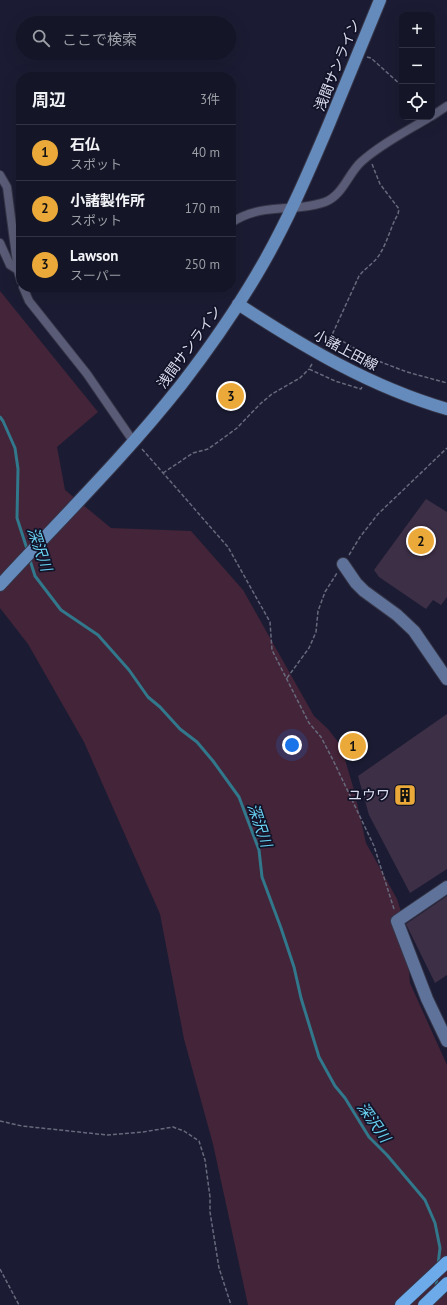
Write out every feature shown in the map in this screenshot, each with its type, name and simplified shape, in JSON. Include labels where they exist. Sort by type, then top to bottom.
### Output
[{"type":"highway","points":[[401,1305],[447,1262]]},
{"type":"highway","points":[[424,1305],[447,1283]]},
{"type":"main road","name":"浅間サンライン","points":[[0,585],[122,454],[181,385],[238,304],[261,267],[313,163],[380,0]]},
{"type":"main road","name":"小諸上田線","points":[[238,304],[332,361],[367,379],[407,396],[447,409]]},
{"type":"street","points":[[435,114],[447,106]]},
{"type":"street","points":[[236,220],[249,213],[264,210],[312,206],[325,202],[335,196],[354,170],[368,157],[425,120]]},
{"type":"street","points":[[0,174],[7,188],[16,246]]},
{"type":"street","points":[[0,243],[10,265],[16,269]]},
{"type":"street","points":[[25,292],[29,301],[87,374],[133,441]]},
{"type":"street","points":[[343,564],[356,583],[364,591],[397,615],[414,631],[447,679]]},
{"type":"street","points":[[447,887],[397,921],[427,999],[447,1041]]},
{"type":"path","points":[[358,53],[371,58],[400,84]]},
{"type":"path","points":[[326,344],[332,335],[360,276],[365,268],[375,261],[381,252],[398,214],[398,209],[380,184],[368,157]]},
{"type":"path","points":[[332,335],[373,359],[407,372],[447,383]]},
{"type":"path","points":[[163,473],[193,453],[208,449],[222,439],[237,428],[272,394],[300,378],[312,364]]},
{"type":"path","points":[[309,369],[336,381],[361,389],[367,379]]},
{"type":"path","points":[[133,441],[228,547],[270,622],[272,650],[309,722],[321,737],[333,760],[374,846],[397,921]]},
{"type":"path","points":[[287,678],[308,648],[316,632],[318,611],[325,592],[360,537],[378,514],[447,448]]},
{"type":"path","points":[[0,1121],[22,1126],[108,1135],[143,1132],[173,1127],[184,1131],[199,1141],[205,1160],[210,1197],[210,1212],[219,1268],[231,1305]]},
{"type":"path","points":[[0,1269],[19,1305]]},
{"type":"shaded area","points":[[0,291],[98,412],[57,447],[65,490],[111,528],[191,531],[243,590],[314,716],[328,729],[341,746],[354,790],[366,843],[397,899],[404,921],[410,983],[447,1065],[447,1305],[248,1305],[213,1144],[184,1039],[160,914],[84,742],[28,644],[0,608]]},
{"type":"building","points":[[231,382],[243,393],[232,409],[219,400]]},
{"type":"building","points":[[426,499],[447,512],[447,597],[441,605],[433,600],[426,609],[379,577],[374,570]]},
{"type":"building","name":"ユウワ","points":[[447,714],[447,869],[410,893],[369,815],[358,776]]},
{"type":"building","points":[[447,896],[447,975],[435,983],[406,924]]},
{"type":"waterway","name":"深沢川","points":[[0,417],[15,448],[18,469],[17,518],[28,552]]},
{"type":"waterway","name":"深沢川","points":[[29,557],[35,576],[61,610],[98,635],[129,670],[148,697],[160,707],[180,729],[197,742],[239,797],[259,850],[262,877],[294,967],[301,998],[319,1057],[335,1086],[345,1098],[369,1137],[387,1155],[425,1200],[435,1223],[440,1248],[438,1265]]},
{"type":"waterway","name":"深沢川","points":[[436,1288],[437,1276]]},
{"type":"place","name":"Lawson","points":[[231,396]]},
{"type":"place","name":"小諸製作所","points":[[421,541]]},
{"type":"place","name":"石仏","points":[[353,746]]},
{"type":"place","name":"ユウワ","points":[[405,795]]}]
